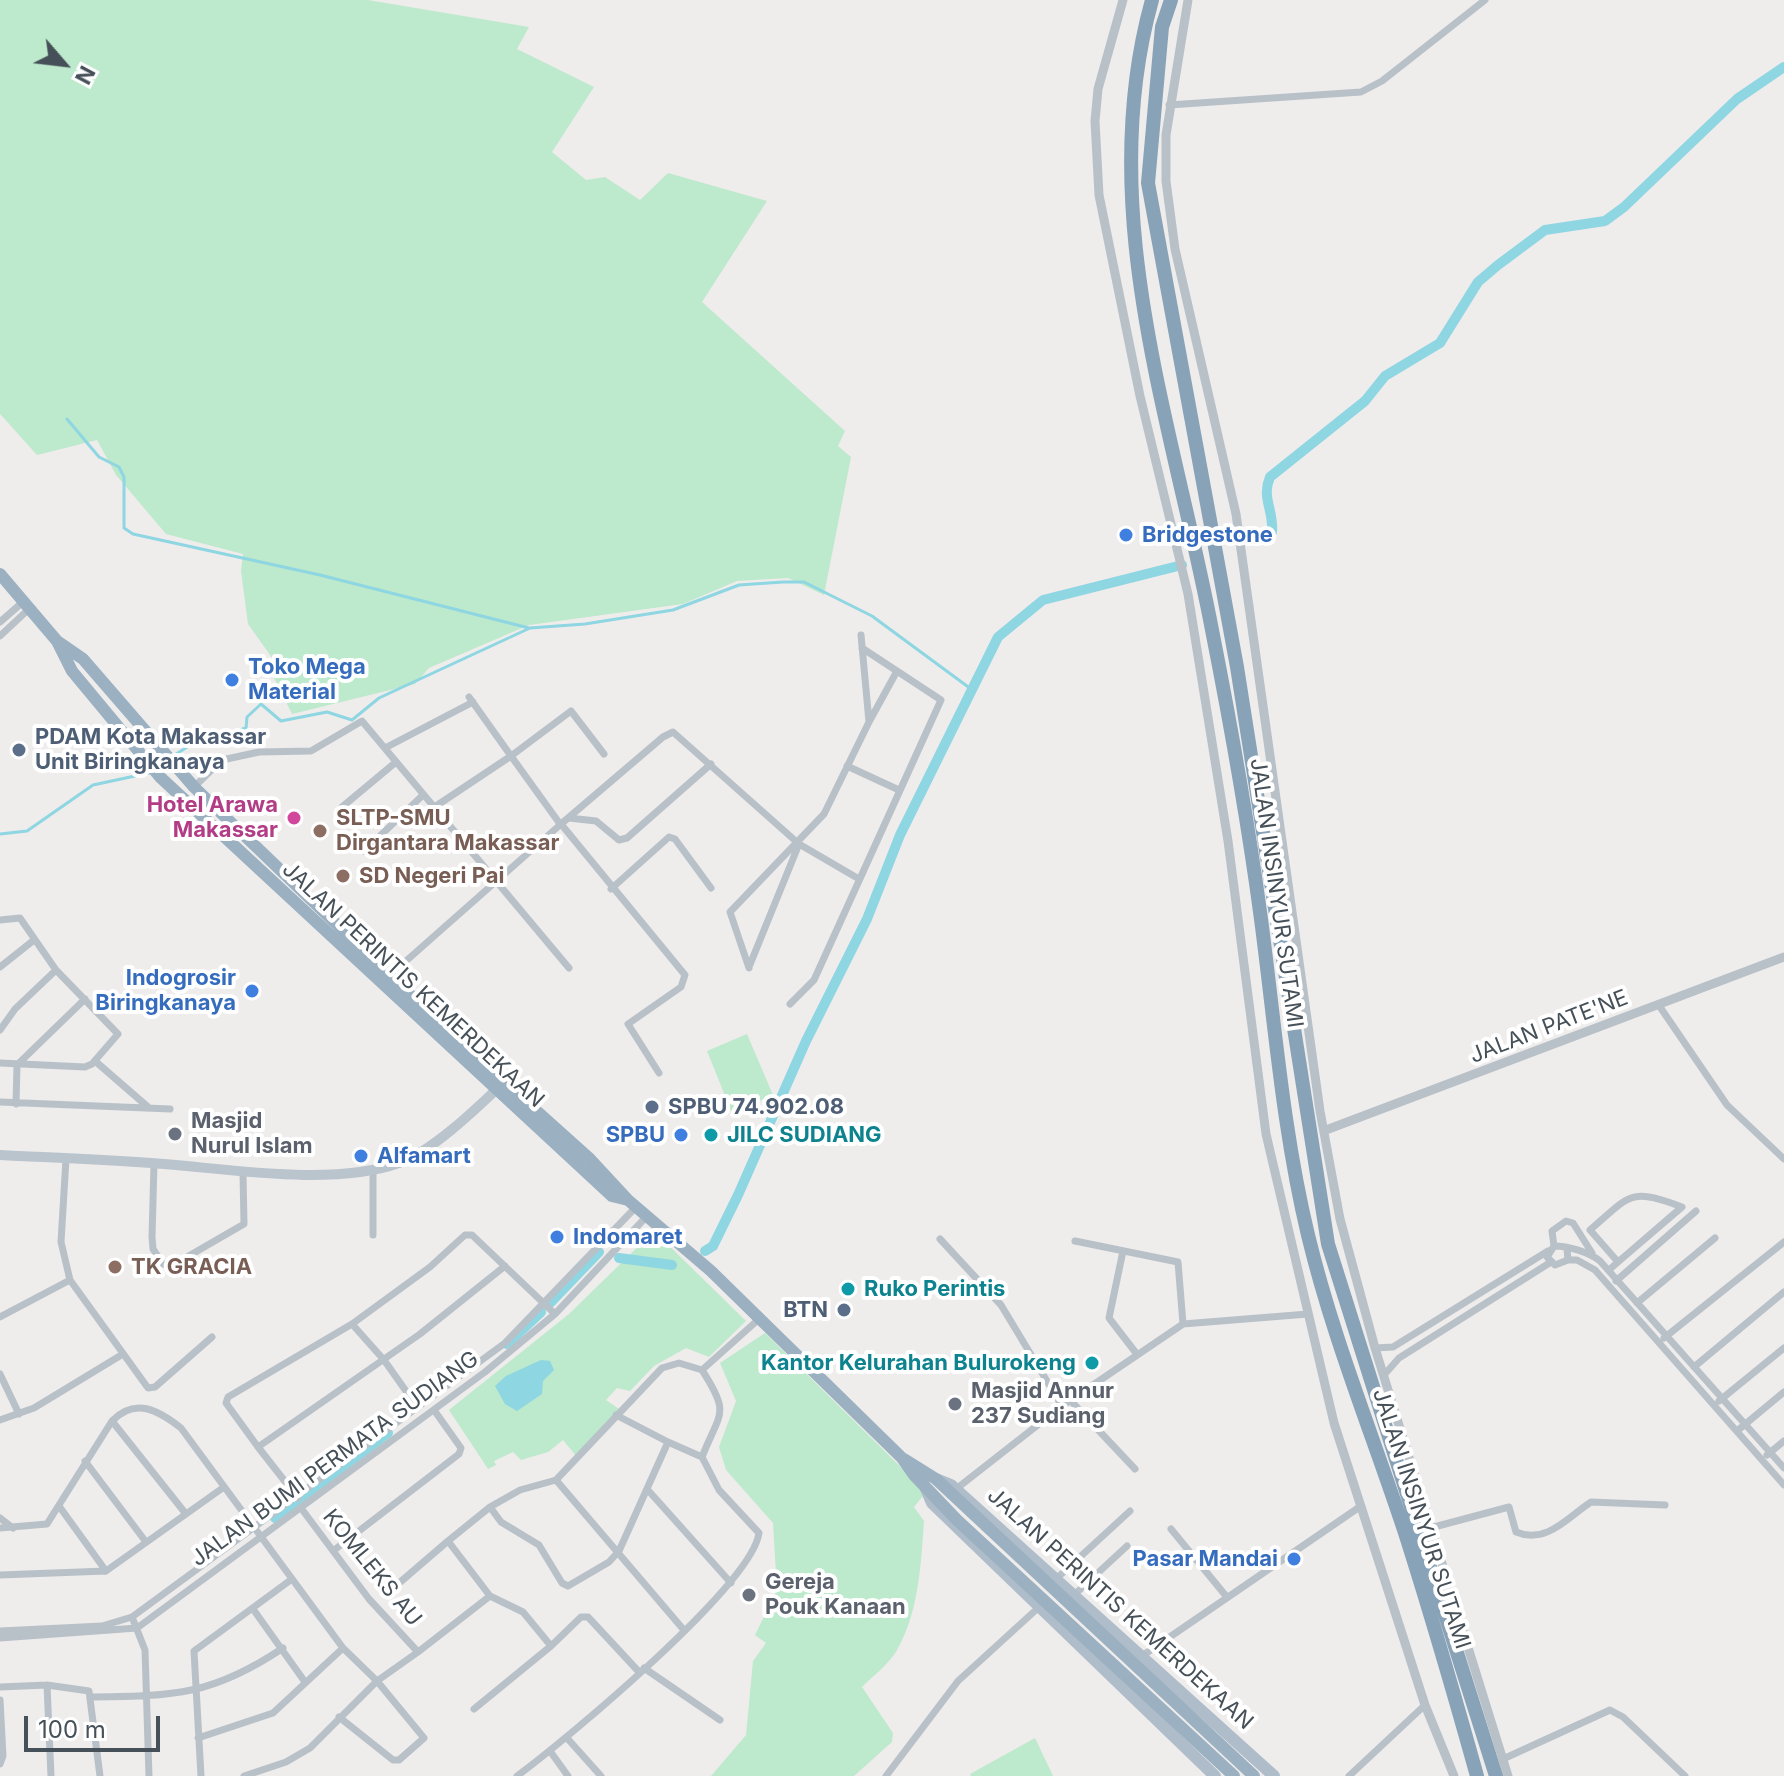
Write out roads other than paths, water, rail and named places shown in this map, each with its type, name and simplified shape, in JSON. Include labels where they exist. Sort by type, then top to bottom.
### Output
[{"type":"highway","name":"JALAN INSINYUR SUTAMI","points":[[1152,0],[1134,103],[1132,191],[1137,280],[1228,711],[1297,1183],[1328,1302],[1406,1539],[1477,1776]]},
{"type":"highway","name":"JALAN INSINYUR SUTAMI","points":[[1171,0],[1162,27],[1148,183],[1237,667],[1328,1244],[1496,1776]]},
{"type":"highway","name":"JALAN PERINTIS KEMERDEKAAN","points":[[0,574],[57,641],[72,671],[160,777],[500,1086],[590,1159],[632,1204],[759,1319],[902,1458],[1254,1776]]},
{"type":"highway","name":"JALAN PERINTIS KEMERDEKAAN","points":[[57,641],[83,659],[194,787],[500,1086]]},
{"type":"highway","name":"JALAN PERINTIS KEMERDEKAAN","points":[[931,1484],[1076,1633],[1234,1776]]},
{"type":"main road","points":[[0,1155],[154,1164],[243,1173],[373,1170],[400,1163],[426,1148],[500,1086]]},
{"type":"main road","name":"JALAN PERINTIS KEMERDEKAAN","points":[[1215,1776],[932,1503],[931,1484],[947,1482],[956,1489],[1274,1776]]},
{"type":"street","points":[[1123,0],[1098,89],[1095,121],[1099,195],[1140,396],[1188,594],[1228,841],[1266,1134],[1334,1423],[1425,1705],[1454,1776]]},
{"type":"street","points":[[1188,0],[1169,105],[1165,164],[1175,249],[1236,514],[1300,978],[1340,1219],[1375,1348],[1434,1527],[1508,1776]]},
{"type":"street","points":[[1169,105],[1361,92],[1382,81],[1485,0]]},
{"type":"street","points":[[0,622],[27,604]]},
{"type":"street","points":[[0,636],[27,604]]},
{"type":"street","points":[[861,635],[869,722]]},
{"type":"street","points":[[790,1004],[814,980],[941,700],[862,648]]},
{"type":"street","points":[[799,844],[749,968],[730,912],[799,844],[824,814],[897,671]]},
{"type":"street","points":[[385,748],[471,700],[611,889],[685,975],[681,987],[628,1024],[659,1073]]},
{"type":"street","points":[[433,808],[571,711],[604,754]]},
{"type":"street","points":[[194,787],[225,759],[259,752],[311,751],[361,721],[569,968]]},
{"type":"street","points":[[389,976],[495,880],[669,733],[678,734],[799,844],[859,879]]},
{"type":"street","points":[[342,807],[396,762]]},
{"type":"street","points":[[563,822],[596,821],[619,840],[627,838],[711,764]]},
{"type":"street","points":[[847,766],[899,790]]},
{"type":"street","points":[[364,851],[423,795]]},
{"type":"street","points":[[611,889],[669,837],[675,839],[711,888]]},
{"type":"street","points":[[0,920],[20,918],[56,970],[118,1034],[95,1061],[81,1067],[0,1063]]},
{"type":"street","points":[[0,967],[34,940]]},
{"type":"street","name":"JALAN PATE'NE","points":[[1326,1130],[1784,957]]},
{"type":"street","points":[[0,1030],[15,1009],[56,970]]},
{"type":"street","points":[[16,1104],[17,1065],[85,999]]},
{"type":"street","points":[[1658,1004],[1727,1105],[1784,1159]]},
{"type":"street","points":[[95,1061],[148,1107]]},
{"type":"street","points":[[0,1102],[170,1109]]},
{"type":"street","points":[[66,1159],[61,1242],[70,1280],[144,1386],[155,1387],[212,1337]]},
{"type":"street","points":[[154,1164],[153,1249],[163,1264],[178,1268],[245,1223],[243,1173]]},
{"type":"street","points":[[373,1170],[373,1235]]},
{"type":"street","points":[[1609,1270],[1682,1207],[1647,1194],[1629,1196],[1590,1230],[1618,1262]]},
{"type":"street","name":"JALAN BUMI PERMATA SUDIANG","points":[[137,1628],[298,1498],[505,1343],[544,1304],[632,1204]]},
{"type":"street","points":[[1610,1285],[1696,1211]]},
{"type":"street","name":"JALAN BUMI PERMATA SUDIANG","points":[[0,1631],[102,1626],[132,1617],[258,1532],[301,1508],[434,1410],[555,1314],[647,1216]]},
{"type":"street","points":[[1551,1262],[1552,1231],[1566,1221],[1579,1230],[1594,1256],[1784,1468]]},
{"type":"street","points":[[298,1498],[226,1400],[242,1386],[352,1324],[430,1267],[467,1234],[555,1314]]},
{"type":"street","points":[[1630,1309],[1715,1238]]},
{"type":"street","points":[[940,1239],[1001,1305],[1062,1406]]},
{"type":"street","points":[[1075,1241],[1180,1264],[1183,1324]]},
{"type":"street","points":[[1659,1342],[1784,1242]]},
{"type":"street","points":[[1375,1348],[1393,1347],[1551,1249],[1567,1249],[1594,1256]]},
{"type":"street","points":[[1567,1249],[1568,1260]]},
{"type":"street","points":[[1123,1251],[1109,1318],[1136,1353]]},
{"type":"street","points":[[1384,1375],[1399,1358],[1551,1262],[1562,1265],[1568,1260]]},
{"type":"street","points":[[1568,1260],[1587,1264],[1610,1285],[1784,1485]]},
{"type":"street","points":[[258,1447],[384,1360],[505,1266]]},
{"type":"street","points":[[0,1317],[70,1280]]},
{"type":"street","points":[[1687,1374],[1784,1292]]},
{"type":"street","points":[[956,1489],[1070,1400],[1183,1324],[1308,1314]]},
{"type":"street","points":[[702,1370],[759,1319]]},
{"type":"street","points":[[352,1324],[384,1360],[418,1408]]},
{"type":"street","points":[[1393,1347],[1394,1355],[1399,1358]]},
{"type":"street","points":[[1714,1405],[1784,1348]]},
{"type":"street","points":[[0,1420],[71,1388],[123,1354]]},
{"type":"street","points":[[398,1584],[490,1507],[520,1490],[556,1480],[664,1367],[679,1363],[702,1370],[720,1398],[722,1409],[702,1457]]},
{"type":"street","points":[[0,1374],[19,1414]]},
{"type":"street","points":[[1737,1431],[1784,1392]]},
{"type":"street","points":[[1070,1400],[1135,1469]]},
{"type":"street","points":[[0,1528],[47,1524],[112,1421],[126,1410],[140,1406],[170,1420],[224,1487],[343,1648],[377,1681],[424,1736],[399,1760],[393,1760],[339,1717]]},
{"type":"street","points":[[333,1551],[459,1454],[461,1448],[434,1410]]},
{"type":"street","points":[[517,1776],[567,1738],[731,1583],[750,1559],[759,1533],[719,1490],[702,1457],[616,1415]]},
{"type":"street","points":[[112,1421],[186,1514]]},
{"type":"street","points":[[1762,1459],[1784,1441]]},
{"type":"street","points":[[490,1507],[501,1522],[539,1545],[564,1585],[609,1562],[619,1551],[668,1442]]},
{"type":"street","points":[[85,1461],[146,1542]]},
{"type":"street","points":[[556,1480],[683,1629]]},
{"type":"street","points":[[0,1575],[106,1571],[224,1487]]},
{"type":"street","points":[[647,1489],[731,1583]]},
{"type":"street","points":[[1434,1527],[1509,1507],[1516,1532],[1535,1534],[1563,1526],[1591,1502],[1665,1505]]},
{"type":"street","points":[[59,1506],[106,1571]]},
{"type":"street","points":[[1142,1656],[1361,1506]]},
{"type":"street","name":"KOMLEKS AU","points":[[301,1508],[369,1599],[418,1652],[490,1596]]},
{"type":"street","points":[[1056,1579],[1130,1511]]},
{"type":"street","points":[[0,1518],[13,1528]]},
{"type":"street","points":[[1171,1529],[1226,1596]]},
{"type":"street","points":[[448,1541],[490,1596],[523,1612],[551,1646]]},
{"type":"street","points":[[1074,1595],[1127,1546]]},
{"type":"street","points":[[201,1776],[192,1656],[195,1648],[292,1579]]},
{"type":"street","points":[[886,1776],[958,1681],[1038,1608]]},
{"type":"street","points":[[253,1609],[305,1682]]},
{"type":"street","points":[[474,1709],[586,1616],[642,1670],[720,1720]]},
{"type":"street","points":[[132,1617],[145,1650],[149,1776]]},
{"type":"street","points":[[0,1638],[137,1628]]},
{"type":"street","points":[[93,1697],[145,1697],[194,1692],[245,1673],[283,1648]]},
{"type":"street","points":[[198,1738],[273,1713],[343,1648]]},
{"type":"street","points":[[244,1776],[298,1757],[377,1681],[418,1652]]},
{"type":"street","points":[[0,1687],[47,1685],[85,1688],[93,1697],[100,1776]]},
{"type":"street","points":[[47,1685],[51,1776]]},
{"type":"street","points":[[0,1700],[3,1756],[0,1764]]},
{"type":"street","points":[[1349,1776],[1425,1705]]},
{"type":"street","points":[[1503,1759],[1615,1711],[1685,1776]]},
{"type":"street","points":[[567,1738],[601,1776]]},
{"type":"street","points":[[550,1751],[568,1776]]},
{"type":"water","points":[[541,1360],[550,1361],[554,1370],[543,1381],[542,1394],[517,1411],[505,1404],[495,1386],[506,1376]]},
{"type":"waterway","points":[[1252,541],[1272,532],[1267,498],[1270,477],[1365,401],[1385,376],[1440,343],[1478,282],[1545,230],[1605,221],[1624,207],[1737,99],[1784,67]]},
{"type":"waterway","points":[[67,419],[99,457],[119,467],[124,477],[124,528],[133,534],[320,575],[529,628]]},
{"type":"waterway","points":[[705,1251],[713,1246],[738,1195],[806,1041],[867,919],[900,835],[998,637],[1043,600],[1182,565]]},
{"type":"waterway","points":[[173,756],[192,744],[246,728],[247,717],[261,704],[281,721],[327,712],[352,720],[379,698],[530,628],[585,624],[673,610],[739,585],[804,582],[872,616],[971,689]]},
{"type":"waterway","points":[[0,834],[27,831],[93,785],[149,773]]},
{"type":"waterway","points":[[550,1303],[599,1252]]},
{"type":"waterway","points":[[619,1258],[672,1265]]},
{"type":"waterway","points":[[507,1344],[541,1312]]},
{"type":"waterway","points":[[275,1518],[388,1433]]},
{"type":"place","name":"Bridgestone","points":[[1126,535]]},
{"type":"place","name":"Toko Mega Material","points":[[232,680]]},
{"type":"place","name":"PDAM Kota Makassar Unit Biringkanaya","points":[[19,750]]},
{"type":"place","name":"Hotel Arawa Makassar","points":[[294,818]]},
{"type":"place","name":"SLTP-SMU Dirgantara Makassar","points":[[320,831]]},
{"type":"place","name":"SD Negeri Pai","points":[[343,876]]},
{"type":"place","name":"Indogrosir Biringkanaya","points":[[252,991]]},
{"type":"place","name":"SPBU 74.902.08","points":[[652,1107]]},
{"type":"place","name":"Masjid Nurul Islam","points":[[175,1134]]},
{"type":"place","name":"SPBU","points":[[681,1135]]},
{"type":"place","name":"JILC SUDIANG","points":[[711,1135]]},
{"type":"place","name":"Alfamart","points":[[361,1156]]},
{"type":"place","name":"Indomaret","points":[[557,1237]]},
{"type":"place","name":"TK GRACIA","points":[[115,1267]]},
{"type":"place","name":"Ruko Perintis","points":[[848,1289]]},
{"type":"place","name":"BTN","points":[[844,1310]]},
{"type":"place","name":"Kantor Kelurahan Bulurokeng","points":[[1092,1363]]},
{"type":"place","name":"Masjid Annur 237 Sudiang","points":[[955,1404]]},
{"type":"place","name":"Pasar Mandai","points":[[1294,1559]]},
{"type":"place","name":"Gereja Pouk Kanaan","points":[[749,1595]]}]
